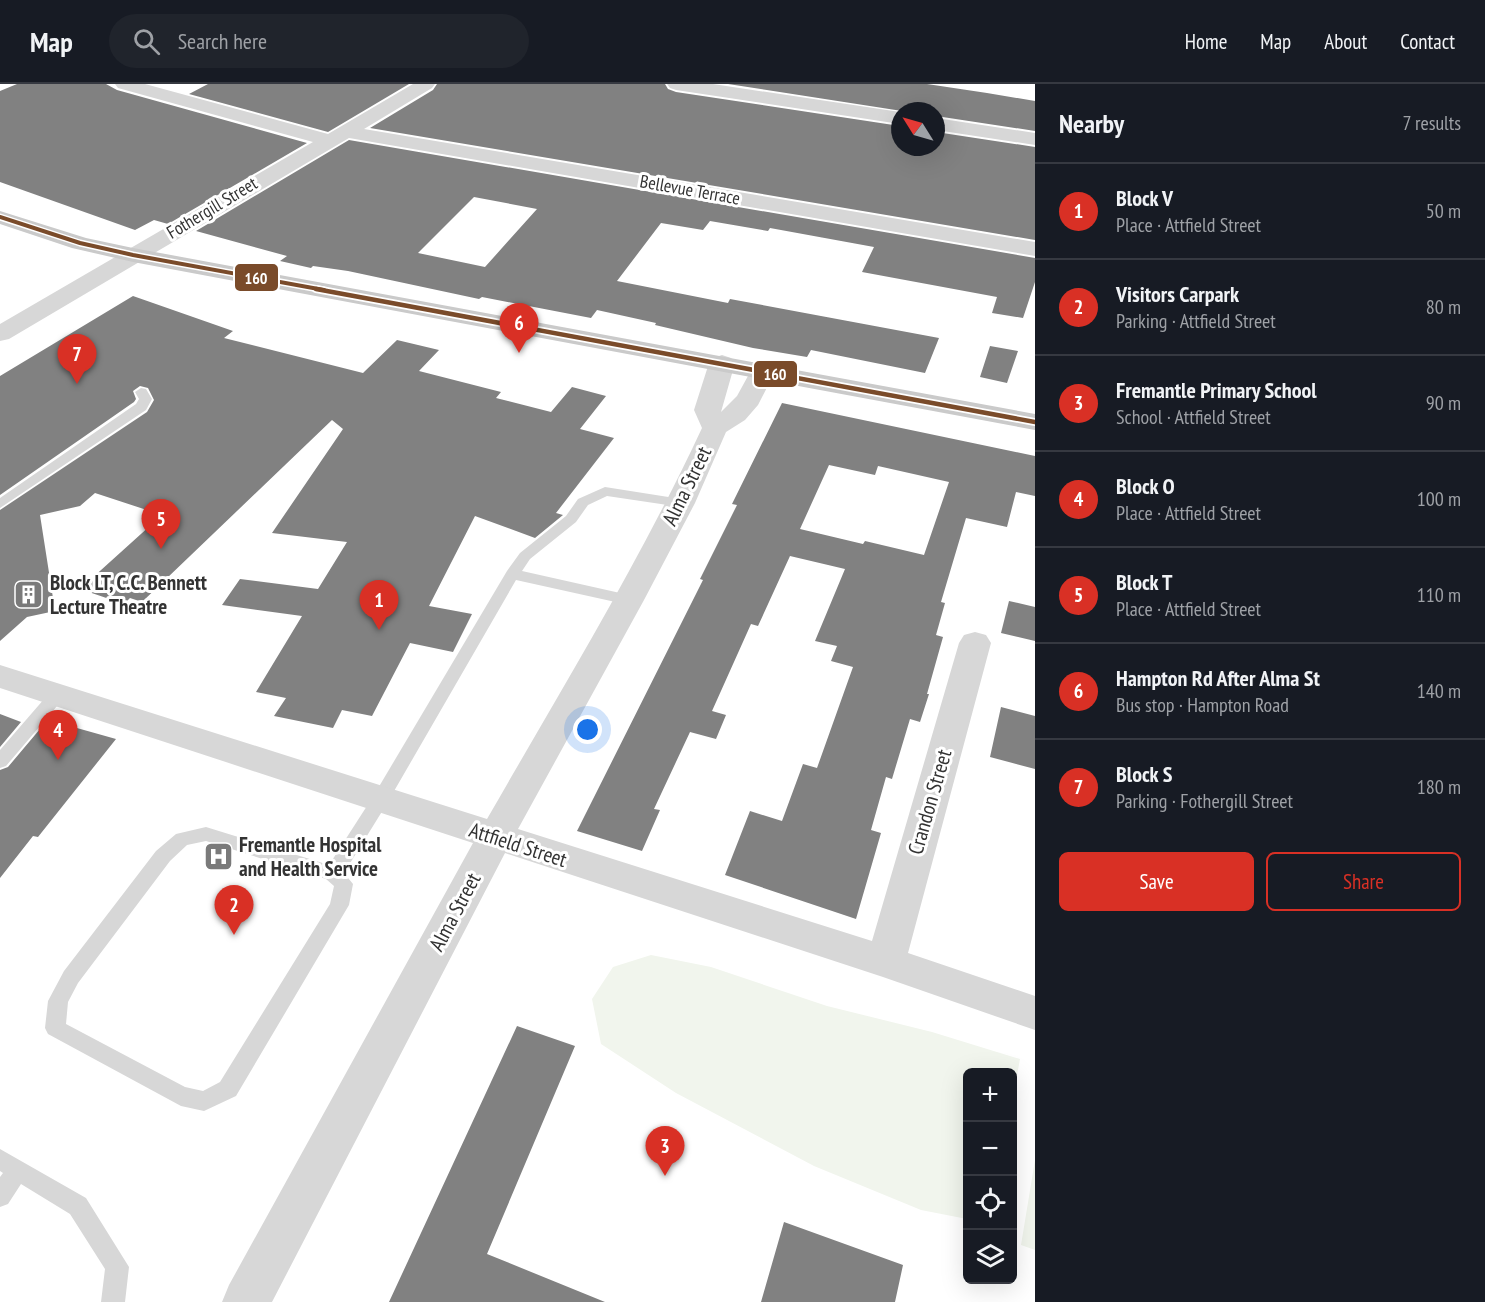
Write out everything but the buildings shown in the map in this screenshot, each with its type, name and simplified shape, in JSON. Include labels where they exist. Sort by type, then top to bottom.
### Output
[{"type":"main road","points":[[0,217],[124,260]]},
{"type":"main road","points":[[0,233],[64,254],[124,260],[720,370],[1035,422]]},
{"type":"main road","points":[[760,376],[1035,432]]},
{"type":"street","name":"Bellevue Terrace","points":[[124,84],[337,136],[1035,249]]},
{"type":"street","name":"Fothergill Street","points":[[0,334],[426,84]]},
{"type":"street","points":[[676,84],[891,117]]},
{"type":"street","points":[[945,125],[1035,139]]},
{"type":"street","name":"Alma Street","points":[[715,428],[707,410],[720,370]]},
{"type":"street","name":"Alma Street","points":[[246,1302],[495,837],[629,600],[681,503],[715,428],[736,414],[750,399],[760,376]]},
{"type":"street","name":"Crandon Street","points":[[886,962],[975,643]]},
{"type":"street","name":"Attfield Street","points":[[0,676],[886,962],[1035,1013]]},
{"type":"lane","points":[[0,504],[141,407],[146,399],[141,393]]},
{"type":"lane","points":[[333,874],[380,800],[512,573],[525,556],[571,519],[583,502],[605,491],[681,503]]},
{"type":"lane","points":[[512,573],[629,600]]},
{"type":"lane","points":[[0,762],[57,695]]},
{"type":"lane","points":[[207,834],[333,874],[344,884],[339,905],[228,1089],[204,1101],[181,1096],[55,1028],[58,1001],[71,977],[163,856],[182,839],[207,834]]},
{"type":"lane","points":[[0,1196],[9,1165],[78,1206],[117,1267],[114,1302]]},
{"type":"shaded area","points":[[651,955],[711,967],[827,1006],[932,1032],[1020,1059],[1017,1075],[1017,1068],[963,1068],[963,1218],[921,1210],[814,1166],[676,1093],[601,1044],[592,999],[613,967]]},
{"type":"shaded area","points":[[1035,1160],[1035,1250],[1021,1245]]},
{"type":"transit line","name":"160","points":[[0,217],[80,243],[133,255],[1035,422]]},
{"type":"place","name":"Hampton Rd After Alma St","points":[[519,353]]},
{"type":"place","name":"Block S","points":[[77,384]]},
{"type":"place","name":"Block T","points":[[161,549]]},
{"type":"place","name":"Block LT, C.C. Bennett Lecture Theatre","points":[[29,595]]},
{"type":"place","name":"Block V","points":[[379,630]]},
{"type":"place","name":"Block O","points":[[58,760]]},
{"type":"place","name":"Fremantle Hospital and Health Service","points":[[218,857]]},
{"type":"place","name":"Visitors Carpark","points":[[234,935]]},
{"type":"place","name":"Fremantle Primary School","points":[[665,1176]]}]
